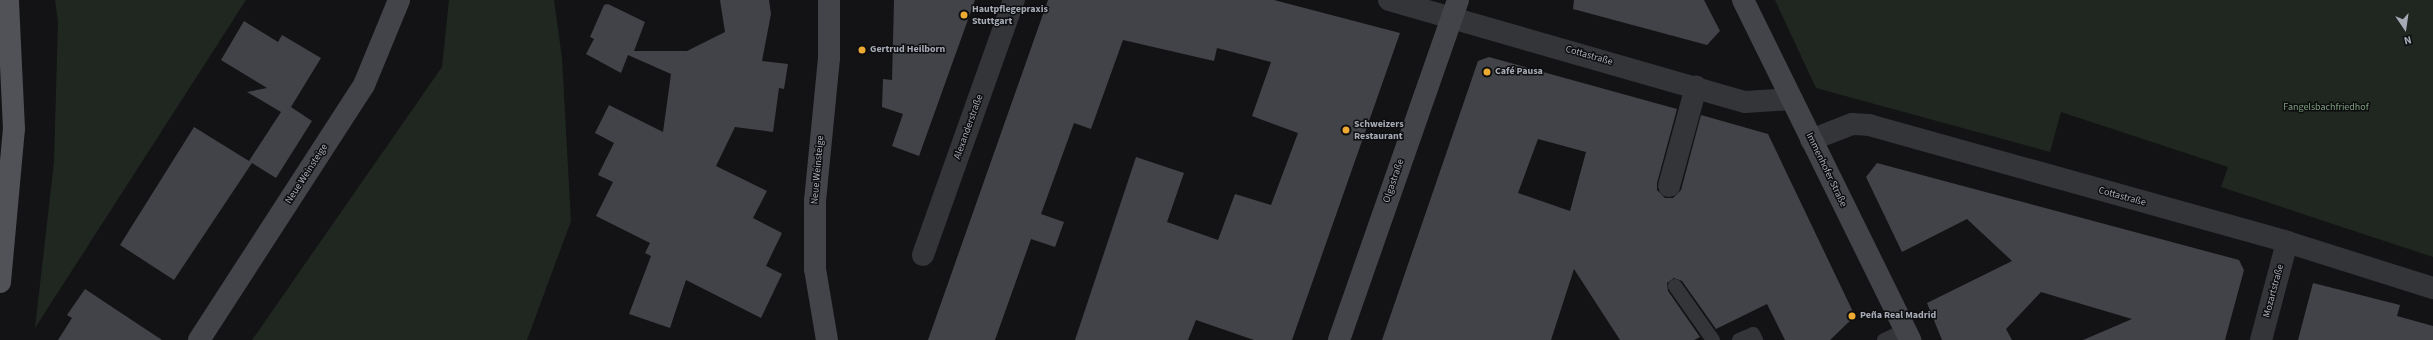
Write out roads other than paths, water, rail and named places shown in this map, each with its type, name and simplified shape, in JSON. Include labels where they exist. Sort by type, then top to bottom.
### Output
[{"type":"main road","points":[[0,282],[14,129],[8,0]]},
{"type":"main road","name":"Neue Weinsteige","points":[[199,340],[364,85],[399,0]]},
{"type":"main road","name":"Neue Weinsteige","points":[[827,340],[815,269],[815,201],[829,58],[829,0]]},
{"type":"main road","name":"Immenhofer Straße","points":[[1743,0],[1790,99],[1908,335]]},
{"type":"main road","name":"Olgastraße","points":[[1339,340],[1455,8]]},
{"type":"street","name":"Alexanderstraße","points":[[923,255],[1014,0]]},
{"type":"street","name":"Cottastraße","points":[[1389,0],[1455,8],[1744,102],[1790,99]]},
{"type":"street","points":[[1669,186],[1696,87]]},
{"type":"street","name":"Cottastraße","points":[[1811,140],[1852,124],[1869,125],[2287,242],[2433,288]]},
{"type":"street","name":"Mozartstraße","points":[[2261,340],[2287,242]]},
{"type":"lane","points":[[1675,286],[1713,340]]},
{"type":"lane","points":[[1739,340],[1753,334],[1756,340]]},
{"type":"lane","points":[[1884,340],[1908,335]]},
{"type":"place","name":"Hautpflegepraxis Stuttgart","points":[[964,15]]},
{"type":"place","name":"Gertrud Heilborn","points":[[862,50]]},
{"type":"place","name":"Café Pausa","points":[[1487,72]]},
{"type":"place","name":"Schweizers Restaurant","points":[[1346,130]]},
{"type":"place","name":"Peña Real Madrid","points":[[1852,316]]},
{"type":"park label","name":"Fangelsbachfriedhof","points":[[2326,108]]}]
